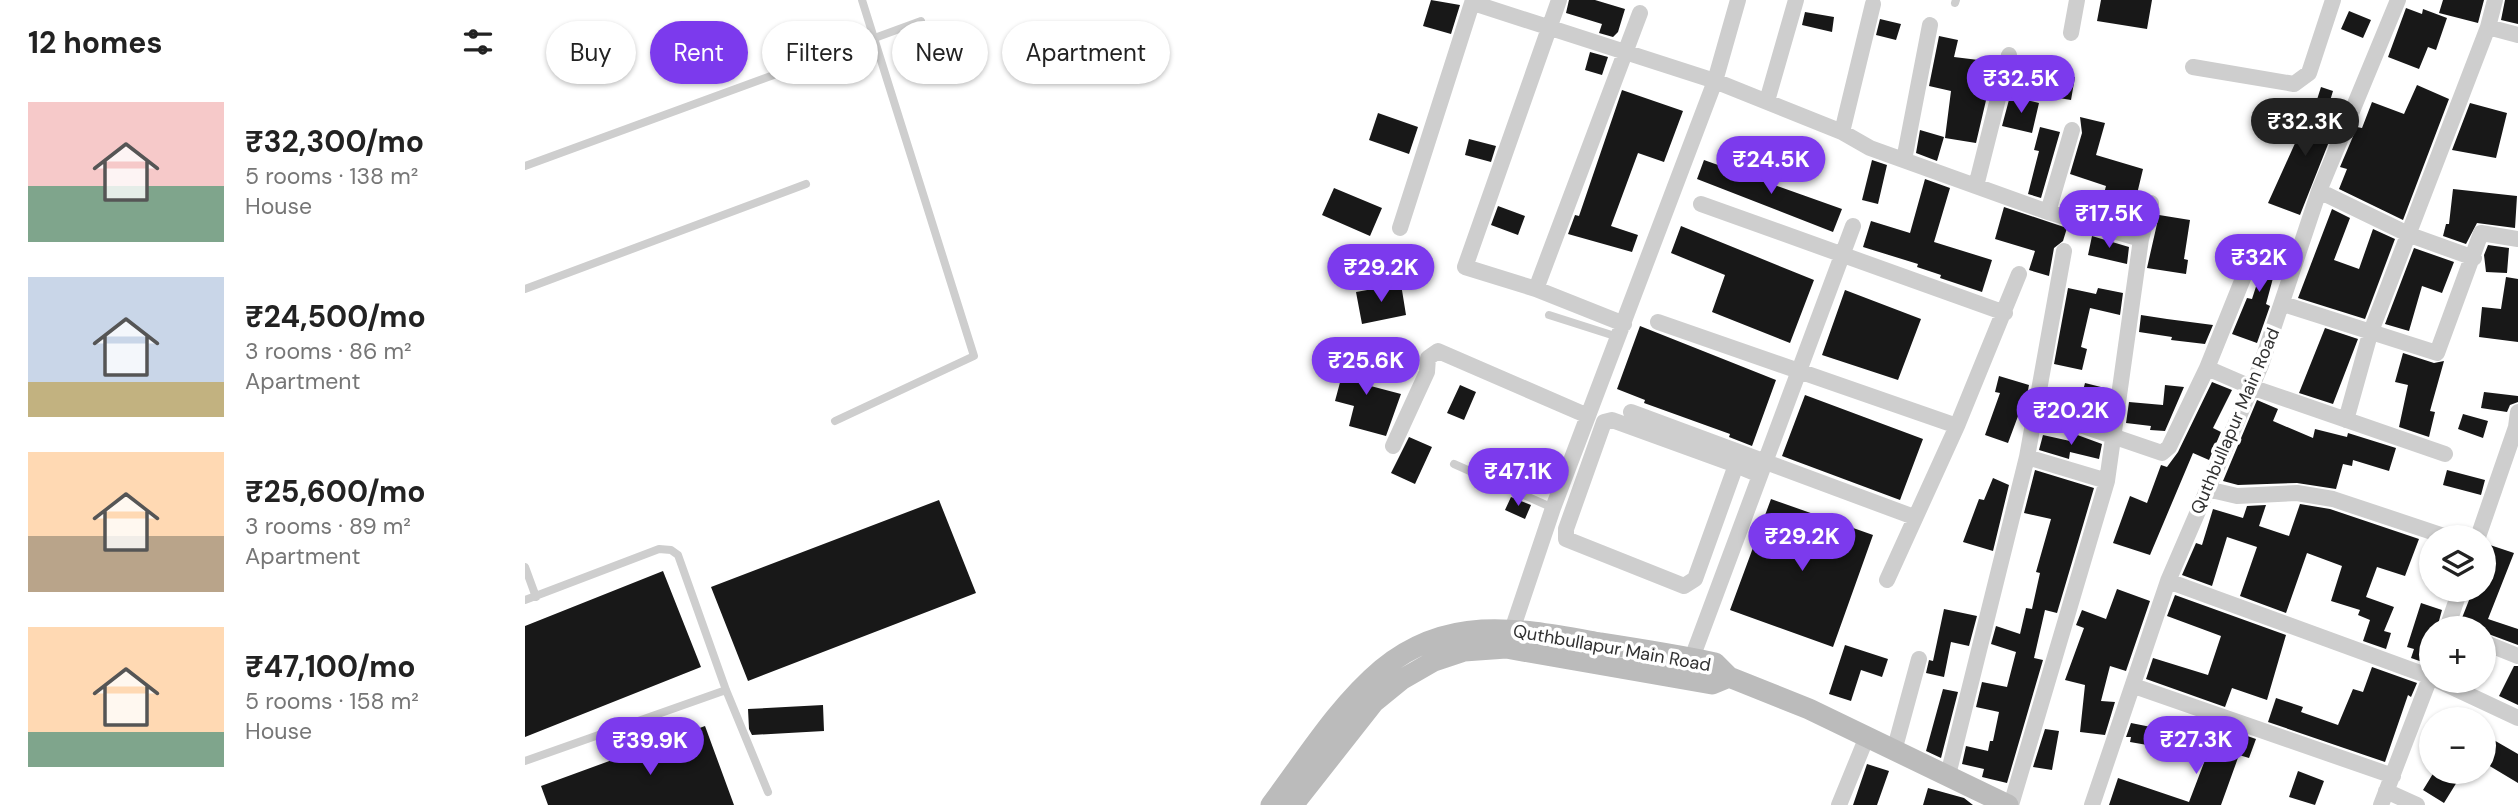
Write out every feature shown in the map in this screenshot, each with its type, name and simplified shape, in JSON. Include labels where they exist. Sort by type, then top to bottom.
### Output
[{"type":"main road","name":"Quthbullapur Main Road","points":[[1271,805],[1343,711],[1381,670],[1416,646],[1456,632],[1692,658],[1716,663],[1729,677],[1809,709],[1866,739],[2009,805]]},
{"type":"main road","name":"Quthbullapur Main Road","points":[[1293,805],[1374,702],[1401,680],[1434,661],[1464,651],[1509,638],[1711,684],[1729,677]]},
{"type":"street","points":[[1559,0],[1465,267],[1536,289],[1621,330]]},
{"type":"street","points":[[1509,638],[1553,508],[1715,81],[1738,0]]},
{"type":"street","points":[[1767,101],[1796,0]]},
{"type":"street","points":[[2071,33],[2077,0]]},
{"type":"street","points":[[2193,67],[2294,84],[2309,73],[2333,0]]},
{"type":"street","name":"Quthbullapur Main Road","points":[[2092,805],[2168,581],[2251,387],[2283,304],[2319,191],[2398,0]]},
{"type":"street","points":[[2346,420],[2370,334],[2488,27],[2495,0]]},
{"type":"street","points":[[1400,228],[1473,1],[1715,81],[1842,132],[1870,148],[2048,212],[2141,239]]},
{"type":"street","points":[[1842,132],[1873,4]]},
{"type":"street","points":[[1536,289],[1628,52],[1640,13]]},
{"type":"street","points":[[1904,160],[1930,25]]},
{"type":"street","points":[[2488,27],[2518,35]]},
{"type":"street","points":[[1976,186],[2009,55]]},
{"type":"street","points":[[2048,212],[2073,130]]},
{"type":"street","points":[[2319,191],[2410,235],[2474,258]]},
{"type":"street","points":[[2009,805],[2107,481],[2141,239],[2151,203]]},
{"type":"street","points":[[1700,204],[2005,313]]},
{"type":"street","points":[[1692,658],[1797,370],[1853,226]]},
{"type":"street","points":[[2283,304],[2370,334],[2437,353],[2481,233],[2518,239]]},
{"type":"street","points":[[1948,775],[2027,457],[2064,251]]},
{"type":"street","points":[[2036,410],[2157,453],[2167,451],[2207,368],[2250,261]]},
{"type":"street","points":[[1887,580],[1913,517],[1957,426],[2019,274]]},
{"type":"street","points":[[1658,322],[1957,426]]},
{"type":"street","points":[[1393,446],[1427,372],[1428,358],[1438,352],[1588,416]]},
{"type":"street","points":[[2207,368],[2251,387],[2445,454]]},
{"type":"street","points":[[1631,412],[1762,469],[1913,517]]},
{"type":"street","points":[[1736,466],[1691,584],[1684,586],[1566,539],[1566,529],[1604,422],[1612,420],[1736,466],[1762,469]]},
{"type":"street","points":[[2481,525],[2517,422]]},
{"type":"street","points":[[2027,457],[2107,481]]},
{"type":"street","points":[[2207,489],[2238,496],[2297,493],[2333,499],[2419,528]]},
{"type":"street","points":[[2168,581],[2419,672]]},
{"type":"street","points":[[2496,647],[2518,656]]},
{"type":"street","points":[[1894,751],[1919,659]]},
{"type":"street","points":[[2134,686],[2393,775]]},
{"type":"street","points":[[2417,805],[2384,798],[2424,693]]},
{"type":"street","points":[[2465,693],[2518,718]]},
{"type":"street","points":[[1839,805],[1866,739]]},
{"type":"lane","points":[[862,0],[869,21]]},
{"type":"lane","points":[[835,421],[974,356],[878,51]]},
{"type":"lane","points":[[525,166],[762,79]]},
{"type":"lane","points":[[525,289],[806,184]]},
{"type":"lane","points":[[1549,315],[1621,330]]},
{"type":"lane","points":[[1454,464],[1553,508]]},
{"type":"lane","points":[[525,600],[659,549],[671,550],[678,555],[726,690],[768,792]]},
{"type":"lane","points":[[525,567],[535,597]]},
{"type":"lane","points":[[525,761],[726,690]]},
{"type":"building","points":[[1431,0],[1460,5],[1451,34],[1423,26]]},
{"type":"building","points":[[1569,0],[1595,0],[1625,9],[1618,32],[1613,37],[1599,33],[1602,24],[1566,13]]},
{"type":"building","points":[[2101,0],[2152,0],[2147,29],[2097,21]]},
{"type":"building","points":[[2443,0],[2484,0],[2478,23],[2439,13]]},
{"type":"building","points":[[2505,0],[2518,0],[2518,24],[2501,20]]},
{"type":"building","points":[[2406,8],[2422,14],[2423,9],[2447,18],[2436,50],[2428,47],[2419,69],[2388,57]]},
{"type":"building","points":[[2349,11],[2371,20],[2363,38],[2341,29]]},
{"type":"building","points":[[1805,12],[1834,17],[1832,32],[1802,25]]},
{"type":"building","points":[[1880,19],[1901,24],[1896,40],[1876,35]]},
{"type":"building","points":[[1939,36],[1958,40],[1954,57],[1995,62],[1976,143],[1945,138],[1951,91],[1929,86]]},
{"type":"building","points":[[1590,52],[1608,57],[1602,75],[1585,70]]},
{"type":"building","points":[[2057,74],[2075,77],[2071,100],[2053,97]]},
{"type":"building","points":[[2417,85],[2449,99],[2403,220],[2339,189],[2347,169],[2340,167],[2357,127],[2362,128],[2372,102],[2404,114]]},
{"type":"building","points":[[2321,87],[2333,91],[2326,114],[2338,119],[2300,215],[2268,203],[2301,130],[2314,109]]},
{"type":"building","points":[[1622,90],[1683,111],[1664,162],[1638,153],[1611,226],[1638,235],[1632,252],[1568,234],[1575,215],[1579,216]]},
{"type":"building","points":[[2010,96],[2039,103],[2032,133],[2002,126]]},
{"type":"building","points":[[2470,103],[2507,113],[2496,158],[2452,150]]},
{"type":"building","points":[[1378,113],[1418,127],[1409,154],[1369,140]]},
{"type":"building","points":[[2080,117],[2105,123],[2096,155],[2143,169],[2137,194],[2129,192],[2120,222],[2098,216],[2106,186],[2070,174],[2082,133]]},
{"type":"building","points":[[2040,127],[2060,132],[2041,198],[2028,194],[2039,151],[2034,150]]},
{"type":"building","points":[[1920,130],[1944,137],[1937,161],[1916,153]]},
{"type":"building","points":[[1469,139],[1496,146],[1491,162],[1465,155]]},
{"type":"building","points":[[1704,160],[1842,209],[1833,232],[1697,179]]},
{"type":"building","points":[[1872,160],[1887,165],[1878,204],[1862,200]]},
{"type":"building","points":[[1925,179],[1950,188],[1934,242],[1992,260],[1982,292],[1940,278],[1941,275],[1917,267],[1918,264],[1863,247],[1871,221],[1910,233]]},
{"type":"building","points":[[1334,188],[1382,208],[1370,236],[1322,215]]},
{"type":"building","points":[[2453,189],[2517,196],[2515,228],[2477,223],[2466,244],[2443,236],[2446,224],[2449,224]]},
{"type":"building","points":[[1498,206],[1525,216],[1518,235],[1491,225]]},
{"type":"building","points":[[2004,207],[2067,228],[2063,241],[2054,248],[2049,276],[2029,270],[2035,251],[1995,239]]},
{"type":"building","points":[[2332,209],[2350,218],[2334,260],[2359,269],[2373,229],[2395,239],[2365,319],[2298,298]]},
{"type":"building","points":[[2159,215],[2190,220],[2184,259],[2188,260],[2186,274],[2147,268]]},
{"type":"building","points":[[1681,226],[1814,280],[1790,343],[1712,312],[1725,275],[1671,253]]},
{"type":"building","points":[[2092,236],[2129,247],[2127,264],[2088,255]]},
{"type":"building","points":[[2259,239],[2282,245],[2266,304],[2270,306],[2257,343],[2232,334],[2247,298],[2252,299],[2261,271],[2258,270],[2260,260],[2256,253]]},
{"type":"building","points":[[2488,245],[2509,248],[2507,273],[2486,272],[2484,255]]},
{"type":"building","points":[[2414,248],[2454,262],[2442,293],[2422,286],[2409,331],[2385,324]]},
{"type":"building","points":[[2506,277],[2518,279],[2518,342],[2479,337],[2482,307],[2501,309]]},
{"type":"building","points":[[1401,284],[1406,315],[1362,324],[1356,292]]},
{"type":"building","points":[[2068,288],[2096,294],[2098,288],[2123,293],[2120,315],[2090,308],[2081,347],[2087,349],[2082,370],[2054,364]]},
{"type":"building","points":[[1845,290],[1921,319],[1898,380],[1822,355]]},
{"type":"building","points":[[2141,315],[2213,325],[2205,344],[2171,340],[2172,337],[2139,332]]},
{"type":"building","points":[[1640,326],[1776,380],[1752,446],[1729,437],[1730,434],[1644,403],[1645,400],[1617,389]]},
{"type":"building","points":[[2325,328],[2358,339],[2333,404],[2299,393]]},
{"type":"building","points":[[1349,349],[1371,355],[1363,384],[1401,394],[1386,436],[1349,426],[1354,406],[1335,401]]},
{"type":"building","points":[[2403,353],[2434,363],[2444,361],[2430,411],[2435,412],[2429,437],[2399,427],[2408,385],[2395,382]]},
{"type":"building","points":[[1999,376],[2029,385],[2026,401],[2024,400],[2008,443],[1985,435],[2000,393],[1995,392]]},
{"type":"building","points":[[2212,382],[2232,390],[2213,428],[2221,432],[2209,460],[2193,453],[2150,555],[2113,543],[2130,496],[2147,503],[2161,465],[2167,467],[2178,452]]},
{"type":"building","points":[[2085,383],[2109,389],[2105,422],[2077,413]]},
{"type":"building","points":[[1460,385],[1476,392],[1464,420],[1447,413]]},
{"type":"building","points":[[2165,385],[2184,387],[2165,431],[2126,423],[2129,402],[2163,405]]},
{"type":"building","points":[[2484,392],[2518,396],[2518,402],[2510,405],[2507,412],[2481,408]]},
{"type":"building","points":[[1805,395],[1923,439],[1900,500],[1782,456]]},
{"type":"building","points":[[2257,400],[2278,409],[2273,421],[2313,438],[2315,429],[2347,437],[2348,433],[2396,448],[2389,471],[2353,460],[2352,466],[2343,464],[2336,489],[2297,483],[2238,485],[2223,481]]},
{"type":"building","points":[[2463,414],[2488,421],[2483,438],[2458,429]]},
{"type":"building","points":[[2072,433],[2102,444],[2099,459],[2070,452],[2069,459],[2039,450],[2043,435],[2070,441]]},
{"type":"building","points":[[1409,437],[1432,447],[1415,484],[1391,473]]},
{"type":"building","points":[[2035,470],[2094,488],[2057,613],[2045,610],[2034,658],[2043,660],[2007,783],[1982,777],[1984,769],[1962,764],[1966,746],[1988,751],[1990,741],[1993,741],[1999,712],[1976,707],[1982,682],[2007,687],[2016,652],[1991,644],[1996,626],[2020,634],[2026,608],[2032,609],[2040,573],[2036,572],[2051,519],[2024,513]]},
{"type":"building","points":[[2447,470],[2485,480],[2481,495],[2443,485]]},
{"type":"building","points":[[1993,478],[2009,485],[1993,551],[1963,542],[1979,499],[1984,500]]},
{"type":"building","points":[[1511,497],[1531,505],[1525,519],[1505,510]]},
{"type":"building","points":[[1771,499],[1873,535],[1833,647],[1730,610]]},
{"type":"building","points":[[939,500],[976,593],[748,681],[711,587]]},
{"type":"building","points":[[2300,504],[2330,509],[2419,539],[2405,576],[2377,567],[2366,597],[2394,607],[2384,631],[2391,633],[2386,649],[2363,641],[2370,620],[2358,615],[2360,610],[2331,601],[2342,566],[2307,553],[2286,613],[2240,596],[2257,547],[2227,537],[2212,586],[2182,575],[2196,543],[2202,545],[2213,509],[2243,518],[2247,506],[2266,505],[2259,526],[2289,536]]},
{"type":"building","points":[[2496,547],[2514,553],[2496,599]]},
{"type":"building","points":[[663,571],[701,667],[525,737],[525,626]]},
{"type":"building","points":[[2117,589],[2150,601],[2126,671],[2110,666],[2101,701],[2115,702],[2105,735],[2080,732],[2085,685],[2065,680],[2084,628],[2076,625],[2082,610],[2106,619]]},
{"type":"building","points":[[2175,595],[2286,635],[2267,700],[2232,688],[2225,707],[2146,679],[2153,658],[2208,675],[2221,636],[2167,616]]},
{"type":"building","points":[[2468,602],[2495,602],[2489,616],[2463,616]]},
{"type":"building","points":[[2421,603],[2442,610],[2440,616],[2419,616],[2419,661],[2411,658],[2414,649],[2407,647]]},
{"type":"building","points":[[1944,609],[1977,616],[1969,646],[1951,642],[1944,677],[1926,673],[1929,660],[1933,661]]},
{"type":"building","points":[[2496,622],[2518,629],[2518,645],[2496,637]]},
{"type":"building","points":[[1845,645],[1888,659],[1882,677],[1861,670],[1851,701],[1829,694]]},
{"type":"building","points":[[2514,666],[2518,666],[2518,705],[2499,696]]},
{"type":"building","points":[[2372,667],[2417,683],[2411,697],[2408,695],[2385,762],[2268,722],[2276,698],[2303,707],[2301,712],[2338,725],[2353,689],[2363,692]]},
{"type":"building","points":[[1943,689],[1958,692],[1941,758],[1926,751]]},
{"type":"building","points":[[823,705],[824,731],[752,735],[749,729],[748,709]]},
{"type":"building","points":[[2131,723],[2156,728],[2153,746],[2130,742],[2131,737],[2126,737]]},
{"type":"building","points":[[705,726],[734,805],[548,805],[541,786]]},
{"type":"building","points":[[2218,726],[2256,739],[2249,758],[2239,755],[2221,805],[2109,805],[2118,778],[2189,802]]},
{"type":"building","points":[[2045,729],[2059,731],[2052,770],[2033,767]]},
{"type":"building","points":[[2496,741],[2518,754],[2518,783],[2496,770]]},
{"type":"building","points":[[1867,764],[1889,771],[1877,805],[1853,805]]},
{"type":"building","points":[[2298,771],[2324,781],[2315,805],[2289,797]]},
{"type":"building","points":[[2427,784],[2456,784],[2444,803],[2423,790]]},
{"type":"building","points":[[1928,788],[1964,798],[1973,805],[1923,805]]}]
